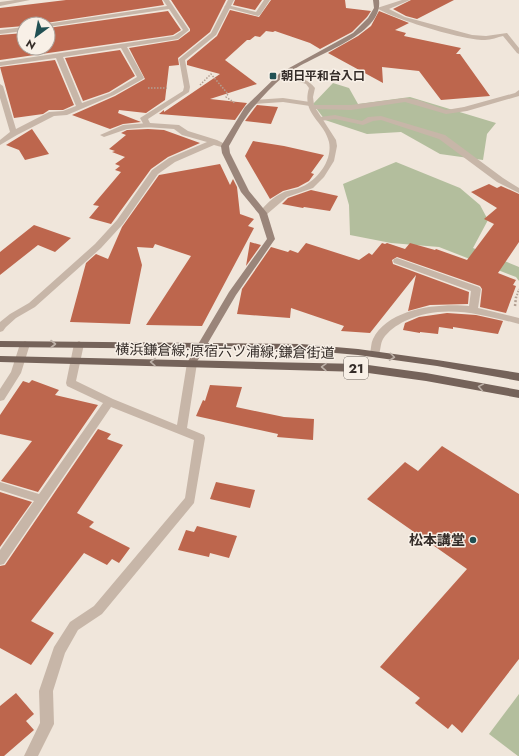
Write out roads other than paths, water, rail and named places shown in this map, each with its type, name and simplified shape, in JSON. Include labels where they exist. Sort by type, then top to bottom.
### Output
[{"type":"main road","name":"横浜鎌倉線;原宿六ツ浦線;鎌倉街道","points":[[0,344],[301,347],[437,362],[519,377]]},
{"type":"main road","name":"横浜鎌倉線;原宿六ツ浦線;鎌倉街道","points":[[0,359],[361,368],[426,377],[519,394]]},
{"type":"street","points":[[0,4],[27,0]]},
{"type":"street","points":[[0,64],[176,38],[186,30],[166,0]]},
{"type":"street","points":[[148,125],[144,118],[186,92],[187,87],[182,59],[214,34],[231,0]]},
{"type":"street","points":[[227,7],[258,14],[267,0]]},
{"type":"street","points":[[181,431],[192,363],[200,346],[232,294],[271,238],[263,213],[245,192],[226,153],[225,146],[252,104],[282,74],[354,34],[371,19],[379,6],[407,0]]},
{"type":"street","points":[[379,6],[403,18],[472,37],[486,38],[505,34],[516,45],[519,52]]},
{"type":"street","points":[[56,24],[171,7]]},
{"type":"street","points":[[0,32],[16,29]]},
{"type":"street","points":[[0,143],[14,133],[52,114],[64,113],[112,94],[141,78],[123,46]]},
{"type":"street","points":[[60,56],[80,106]]},
{"type":"street","points":[[263,213],[285,194],[305,189],[318,181],[333,156],[333,142],[309,99],[312,88],[308,83],[282,74]]},
{"type":"street","points":[[0,86],[14,133]]},
{"type":"street","points":[[252,104],[283,100],[311,105],[358,107],[390,100],[406,100],[426,104],[444,112],[519,94]]},
{"type":"street","points":[[320,119],[335,117],[363,123],[371,119],[381,118],[442,137],[500,180],[519,191]]},
{"type":"street","points":[[104,135],[126,127],[148,125],[176,127],[185,133],[225,146]]},
{"type":"street","points":[[0,329],[2,324],[32,305],[98,246],[120,222],[155,172],[172,160],[214,142]]},
{"type":"street","points":[[397,261],[476,289],[473,309]]},
{"type":"street","points":[[375,354],[378,339],[390,326],[410,314],[433,308],[454,307],[473,309],[517,320]]},
{"type":"street","points":[[0,397],[16,373],[25,344]]},
{"type":"street","points":[[31,756],[47,724],[46,691],[59,650],[74,626],[98,610],[190,500],[200,438],[108,402],[71,383],[79,344]]},
{"type":"street","points":[[0,560],[108,402]]},
{"type":"street","points":[[0,486],[41,499]]},
{"type":"place","name":"朝日平和台入口","points":[[273,76]]},
{"type":"place","name":"松本講堂","points":[[473,540]]}]
